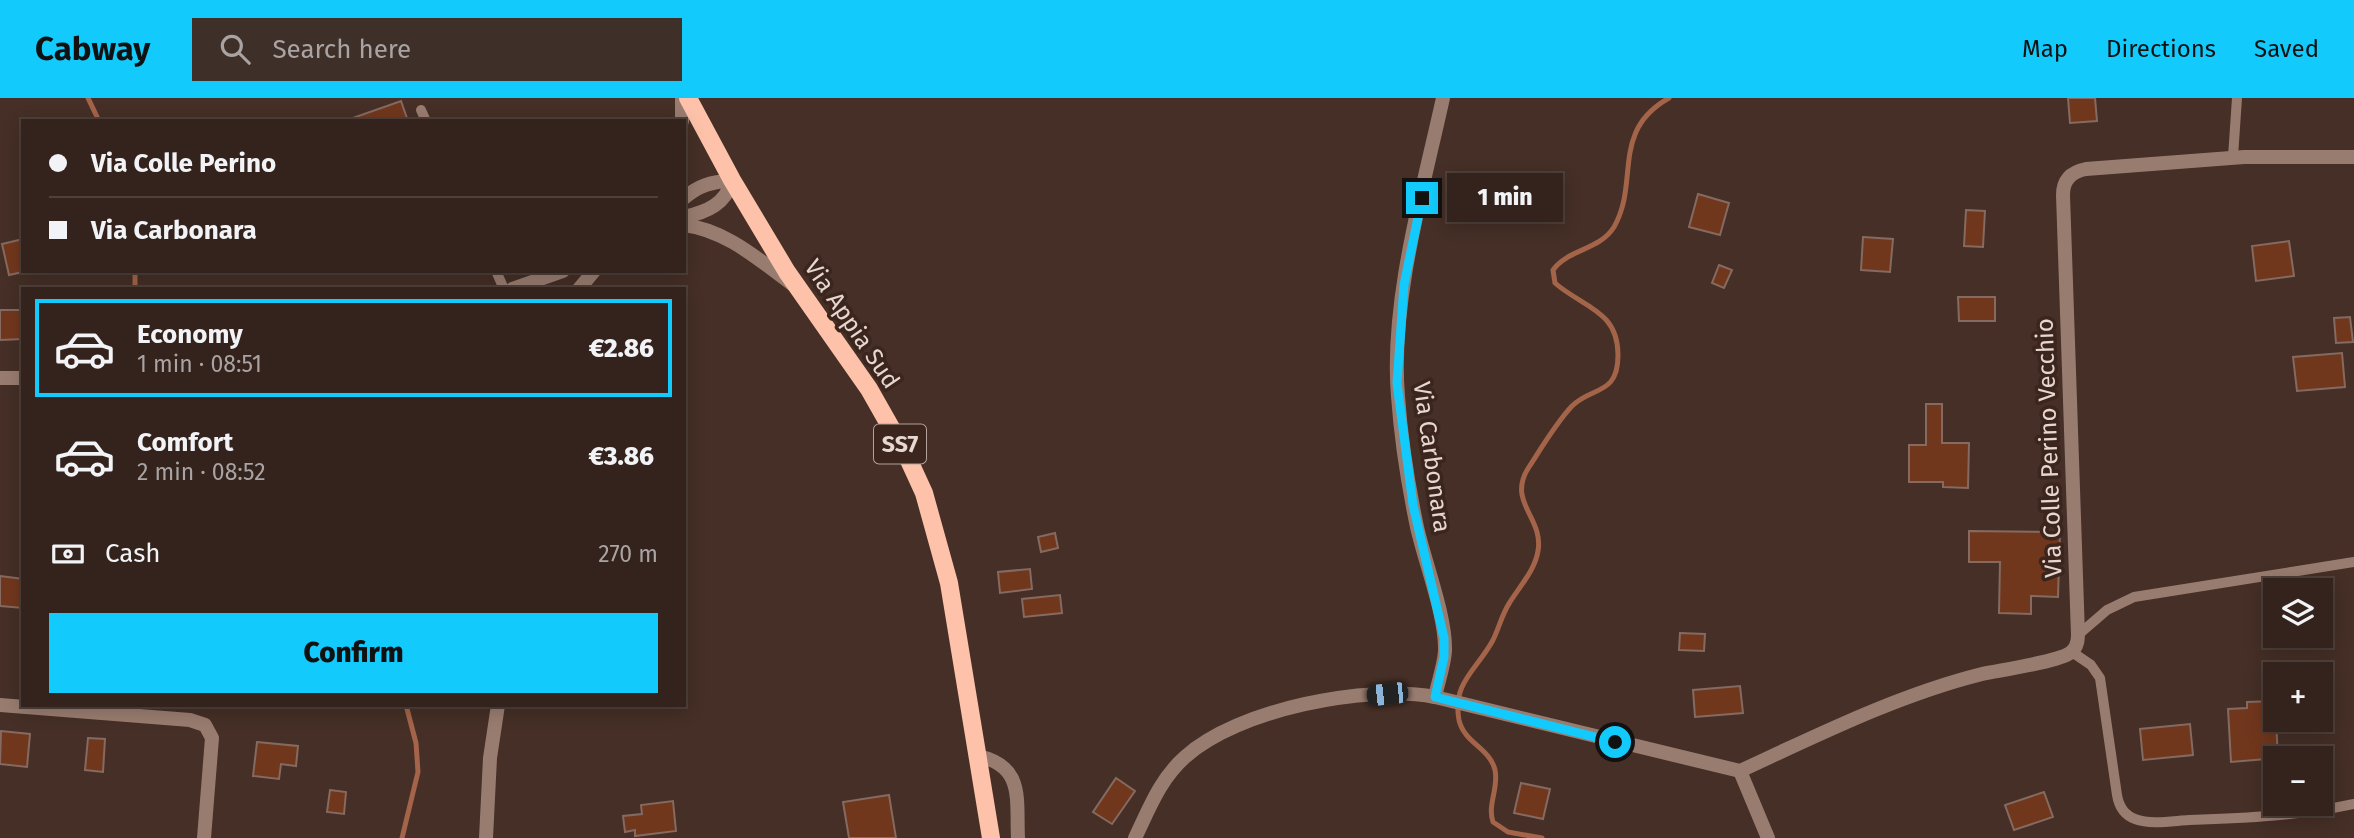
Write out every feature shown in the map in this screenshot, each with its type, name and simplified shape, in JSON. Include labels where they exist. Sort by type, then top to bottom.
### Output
[{"type":"main road","name":"Via Appia Sud","points":[[688,98],[732,180],[796,287],[869,388],[901,445],[923,493],[949,583],[991,838]]},
{"type":"street","points":[[682,98],[682,119]]},
{"type":"street","name":"Via Carbonara","points":[[1438,698],[1444,638],[1413,505],[1397,373],[1407,267],[1443,98]]},
{"type":"street","name":"Via Colle Perino Vecchio","points":[[2072,652],[2078,635],[2064,185],[2069,176],[2086,169],[2233,157],[2354,157]]},
{"type":"street","points":[[686,197],[705,184],[732,180],[727,193],[715,206],[686,216]]},
{"type":"street","points":[[686,225],[722,236],[796,287]]},
{"type":"street","points":[[518,287],[557,273]]},
{"type":"street","points":[[581,287],[592,273]]},
{"type":"street","points":[[0,378],[21,378]]},
{"type":"street","points":[[1135,838],[1155,795],[1185,756],[1219,733],[1267,715],[1334,699],[1394,693],[1438,698],[1740,771],[1845,723],[1918,694],[1975,676],[2057,658],[2072,652]]},
{"type":"street","points":[[0,705],[21,707]]},
{"type":"street","points":[[25,707],[190,720],[205,725],[212,737],[204,838]]},
{"type":"street","points":[[486,838],[490,758],[498,707]]},
{"type":"street","points":[[978,756],[997,762],[1007,769],[1013,779],[1017,792],[1018,838]]},
{"type":"street","points":[[1740,771],[1768,838]]},
{"type":"lane","points":[[2233,157],[2237,98]]},
{"type":"lane","points":[[421,110],[425,119]]},
{"type":"lane","points":[[2078,635],[2106,610],[2134,597],[2354,562]]},
{"type":"lane","points":[[2072,652],[2091,665],[2103,685],[2117,795],[2127,816],[2149,822],[2258,818],[2354,804]]},
{"type":"building","points":[[2068,98],[2095,98],[2097,121],[2070,123]]},
{"type":"building","points":[[401,101],[407,119],[350,119]]},
{"type":"building","points":[[1698,194],[1729,203],[1720,235],[1689,227]]},
{"type":"building","points":[[1966,210],[1985,211],[1983,247],[1964,246]]},
{"type":"building","points":[[1863,237],[1893,239],[1890,272],[1861,270]]},
{"type":"building","points":[[21,239],[21,272],[9,275],[2,244]]},
{"type":"building","points":[[2289,241],[2294,276],[2256,281],[2252,246]]},
{"type":"building","points":[[1719,265],[1732,270],[1724,288],[1712,283]]},
{"type":"building","points":[[1958,297],[1995,297],[1995,321],[1959,321]]},
{"type":"building","points":[[0,310],[21,310],[21,339],[0,340]]},
{"type":"building","points":[[2350,317],[2353,342],[2336,343],[2334,318]]},
{"type":"building","points":[[2342,353],[2345,387],[2297,391],[2293,357]]},
{"type":"building","points":[[1926,404],[1942,404],[1942,443],[1969,443],[1968,488],[1943,487],[1943,482],[1909,482],[1909,445],[1926,445]]},
{"type":"building","points":[[1969,531],[2060,532],[2058,597],[2031,596],[2031,614],[1999,613],[2000,562],[1969,562]]},
{"type":"building","points":[[1055,533],[1058,548],[1041,552],[1038,537]]},
{"type":"building","points":[[1030,569],[1032,589],[1000,593],[998,572]]},
{"type":"building","points":[[0,576],[21,579],[21,608],[0,606]]},
{"type":"building","points":[[1060,595],[1062,613],[1024,617],[1022,599]]},
{"type":"building","points":[[1680,633],[1705,634],[1704,651],[1679,650]]},
{"type":"building","points":[[1740,686],[1743,713],[1695,717],[1693,690]]},
{"type":"building","points":[[2263,701],[2263,732],[2277,732],[2277,746],[2263,746],[2263,759],[2231,762],[2228,709],[2247,708],[2247,702]]},
{"type":"building","points":[[2190,724],[2193,755],[2143,760],[2140,729]]},
{"type":"building","points":[[1,731],[30,734],[27,767],[0,764]]},
{"type":"building","points":[[88,738],[105,739],[103,772],[85,770]]},
{"type":"building","points":[[257,742],[298,746],[296,766],[281,764],[279,779],[253,776]]},
{"type":"building","points":[[1116,778],[1135,791],[1112,824],[1093,812]]},
{"type":"building","points":[[1521,783],[1550,789],[1543,819],[1514,813]]},
{"type":"building","points":[[330,790],[346,792],[344,814],[327,812]]},
{"type":"building","points":[[2044,792],[2053,817],[2014,830],[2005,805]]},
{"type":"building","points":[[889,795],[896,838],[849,838],[843,802]]},
{"type":"building","points":[[673,801],[676,831],[635,836],[635,830],[625,832],[623,816],[642,814],[641,805]]},
{"type":"waterway","points":[[88,98],[98,119]]},
{"type":"waterway","points":[[1542,838],[1508,832],[1493,822],[1491,809],[1496,783],[1495,770],[1488,756],[1462,728],[1459,720],[1459,696],[1467,677],[1493,640],[1507,607],[1536,558],[1538,539],[1523,500],[1523,479],[1566,413],[1580,400],[1609,384],[1617,368],[1618,355],[1612,328],[1597,311],[1555,283],[1553,270],[1559,263],[1601,240],[1614,227],[1621,210],[1629,158],[1639,126],[1651,111],[1669,98]]},
{"type":"waterway","points":[[135,273],[135,287]]},
{"type":"waterway","points":[[402,838],[418,772],[416,743],[407,707]]},
{"type":"route","points":[[1422,198],[1404,285],[1397,383],[1413,505],[1444,638],[1444,657],[1435,697],[1615,742]]}]
